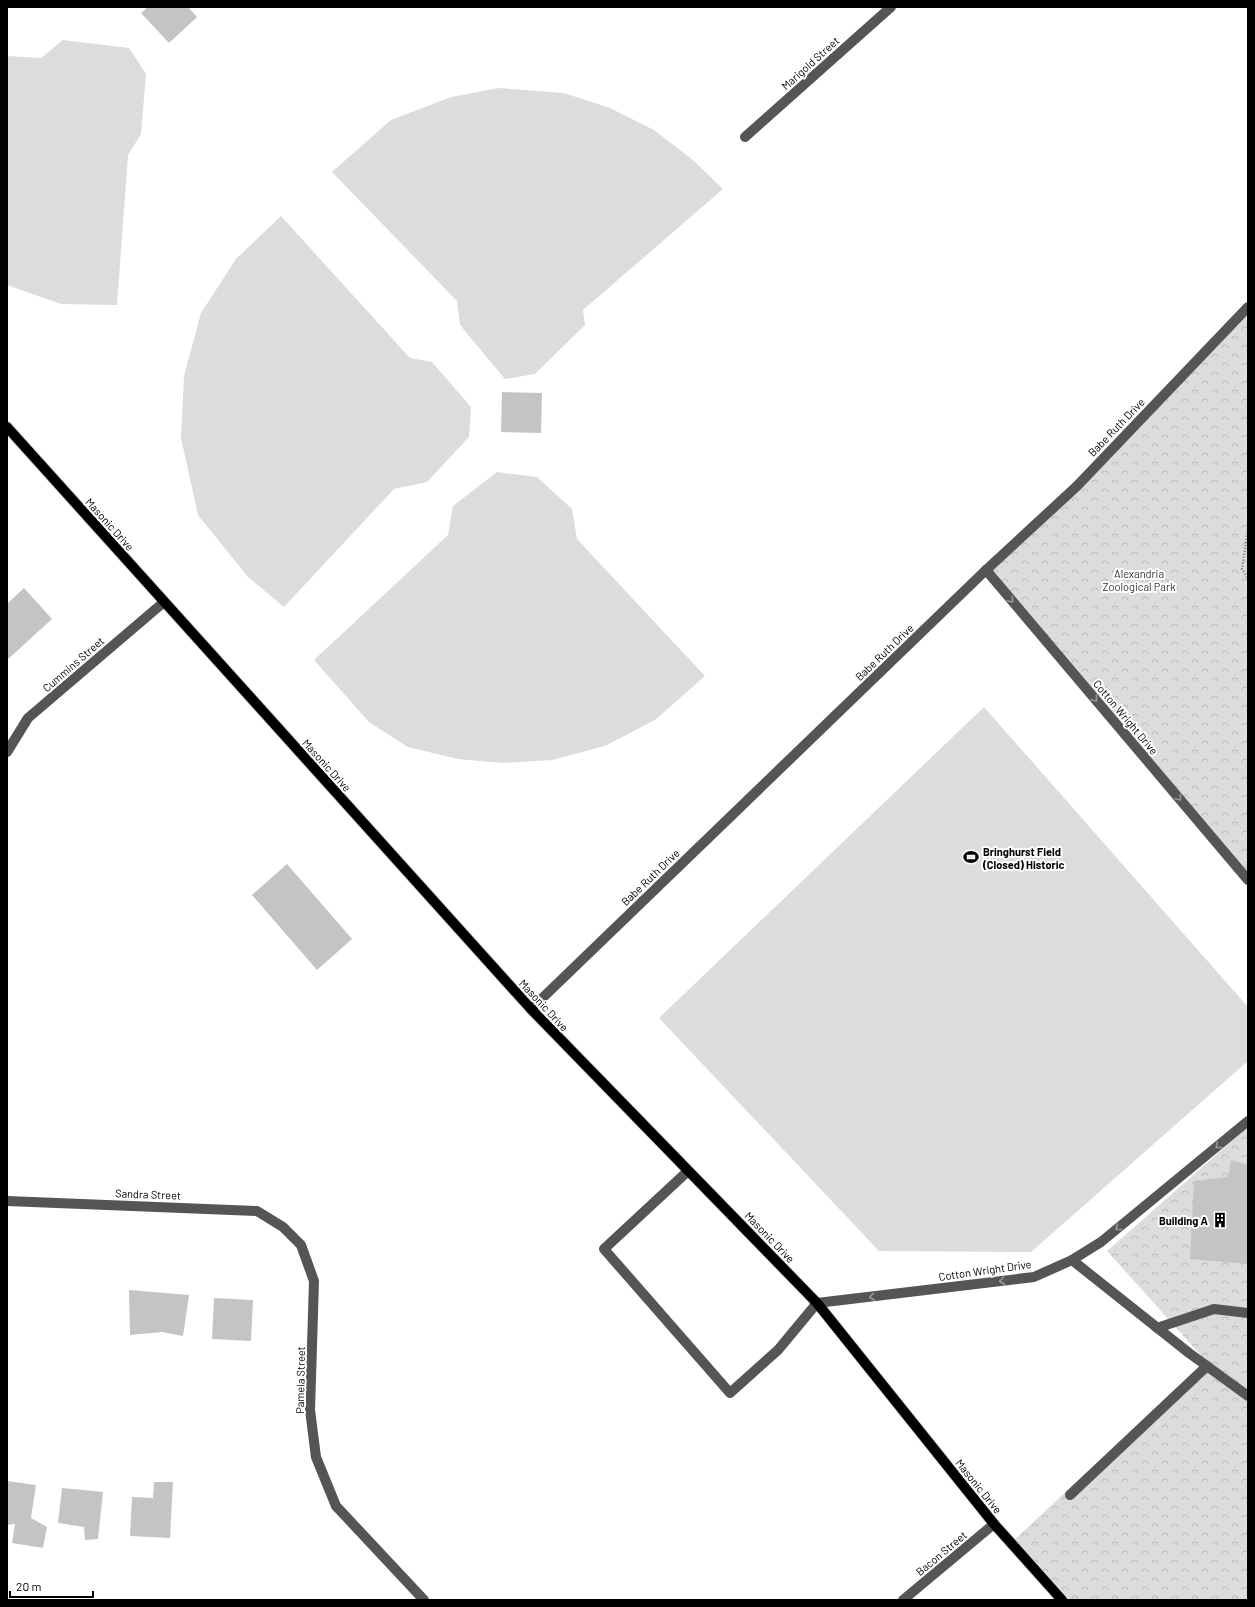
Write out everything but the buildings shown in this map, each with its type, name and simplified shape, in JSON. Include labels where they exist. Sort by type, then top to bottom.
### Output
[{"type":"main road","name":"Masonic Drive","points":[[7,427],[531,1009],[818,1303],[994,1524],[1062,1600]]},
{"type":"street","name":"Marigold Street","points":[[745,137],[891,7]]},
{"type":"street","name":"Babe Ruth Drive","points":[[531,1009],[986,570],[1077,486],[1248,307]]},
{"type":"street","name":"Cotton Wright Drive","points":[[986,570],[1248,880]]},
{"type":"street","name":"Cummins Street","points":[[7,752],[28,718],[164,602]]},
{"type":"street","name":"Cotton Wright Drive","points":[[818,1303],[1034,1277],[1072,1260],[1101,1242],[1248,1121]]},
{"type":"street","points":[[688,1171],[604,1249],[730,1393],[778,1350],[818,1303]]},
{"type":"street","name":"Sandra Street","points":[[7,1200],[257,1211],[283,1227]]},
{"type":"street","name":"Pamela Street","points":[[283,1227],[301,1245],[314,1281],[310,1410],[316,1457],[336,1506],[424,1600]]},
{"type":"street","points":[[1072,1260],[1206,1366],[1248,1396]]},
{"type":"street","points":[[1157,1328],[1214,1309],[1248,1313]]},
{"type":"street","points":[[1070,1495],[1206,1366]]},
{"type":"street","name":"Bacon Street","points":[[903,1600],[994,1524]]},
{"type":"path","points":[[1248,530],[1242,569],[1248,578]]},
{"type":"green space","points":[[63,40],[129,48],[146,74],[141,134],[128,155],[117,305],[61,304],[7,285],[7,56],[41,58]]},
{"type":"green space","points":[[499,88],[564,93],[610,108],[654,130],[693,160],[723,189],[583,310],[585,325],[535,374],[505,379],[460,325],[457,301],[332,172],[391,120],[451,97]]},
{"type":"green space","points":[[281,216],[410,358],[432,362],[471,407],[469,437],[427,482],[394,489],[284,607],[248,577],[198,515],[181,438],[184,376],[201,313],[236,259]]},
{"type":"green space","name":"Alexandria Zoological Park","points":[[1248,310],[1248,877],[988,570]]},
{"type":"green space","points":[[497,472],[537,477],[572,509],[577,539],[705,676],[655,720],[605,746],[552,760],[503,763],[458,759],[408,747],[369,722],[314,660],[448,535],[453,506]]},
{"type":"green space","name":"Bringhurst Field (Closed) Historic","points":[[984,707],[1248,1007],[1248,1061],[1031,1252],[879,1251],[659,1018]]},
{"type":"green space","points":[[1248,1127],[1248,1600],[1067,1600],[1012,1542],[1206,1361],[1107,1251]]},
{"type":"place","name":"Bringhurst Field (Closed) Historic","points":[[971,857]]},
{"type":"place","name":"Building A","points":[[1220,1220]]}]
